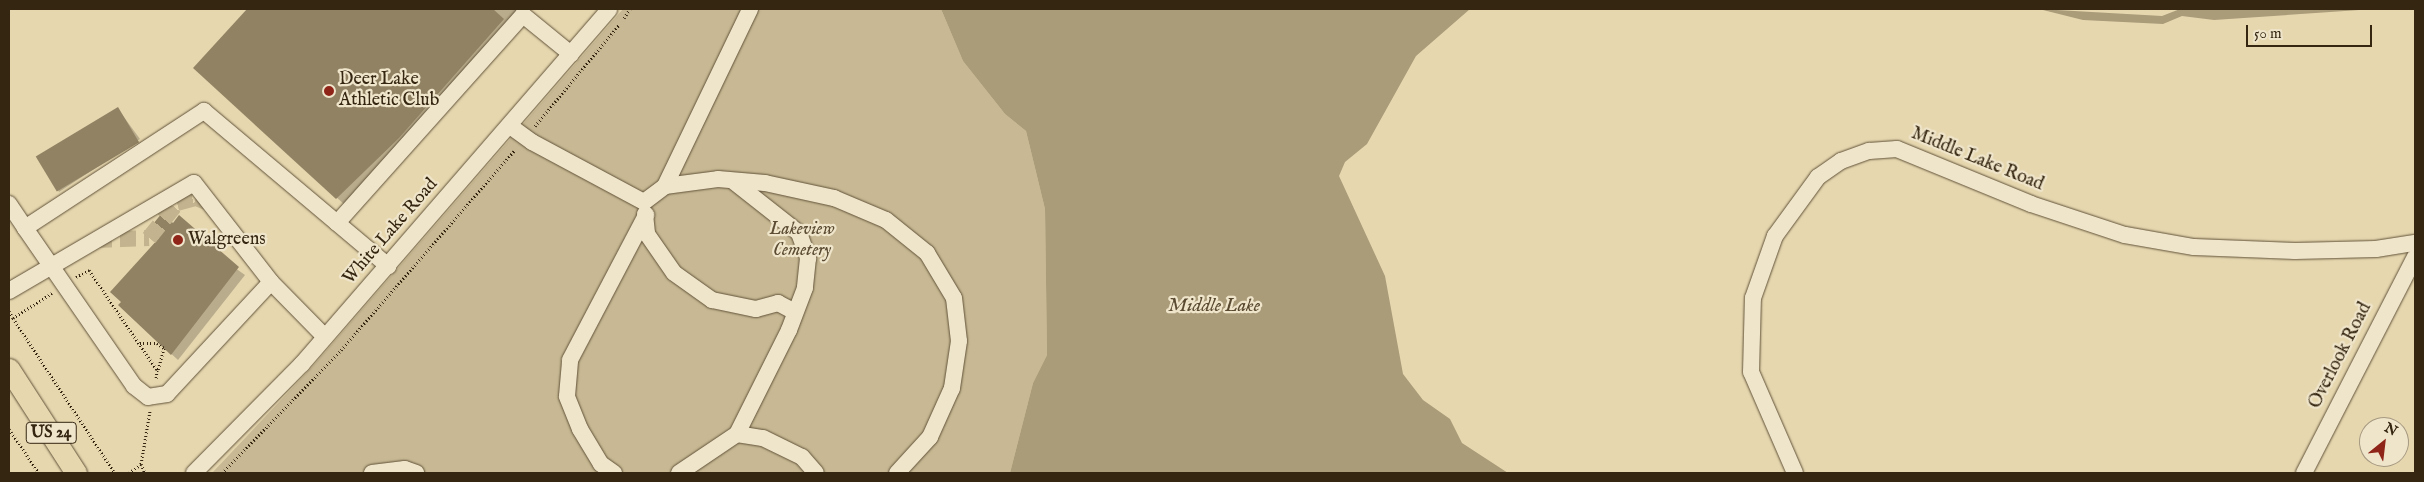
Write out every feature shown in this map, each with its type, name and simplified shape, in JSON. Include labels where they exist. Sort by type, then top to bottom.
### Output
[{"type":"main road","name":"US 24","points":[[9,369],[76,473]]},
{"type":"street","name":"White Lake Road","points":[[194,473],[325,337],[510,126],[609,9]]},
{"type":"street","points":[[614,473],[601,464],[577,421],[567,396],[570,360],[645,208],[665,186],[750,9]]},
{"type":"street","points":[[337,223],[526,12],[571,54]]},
{"type":"street","points":[[25,228],[204,111],[388,266]]},
{"type":"street","points":[[510,126],[525,138],[645,208]]},
{"type":"street","name":"Middle Lake Road","points":[[1795,473],[1751,372],[1753,298],[1774,236],[1818,177],[1841,161],[1869,151],[1897,149],[2078,219],[2125,235],[2194,247],[2295,251],[2376,249],[2415,243]]},
{"type":"street","points":[[665,186],[732,180],[834,198],[886,220],[927,253],[954,298],[959,341],[952,388],[930,437],[898,473]]},
{"type":"street","points":[[679,473],[737,434],[805,288],[808,258],[799,233],[732,180]]},
{"type":"street","points":[[9,291],[194,183],[271,282],[325,337]]},
{"type":"street","points":[[9,204],[51,267],[66,284],[134,386],[152,398],[172,390],[271,282]]},
{"type":"street","points":[[645,208],[647,234],[674,273],[712,300],[756,309],[778,303],[795,312]]},
{"type":"street","name":"Overlook Road","points":[[2304,473],[2415,257]]},
{"type":"street","points":[[737,434],[763,438],[802,456],[816,473]]},
{"type":"street","points":[[372,473],[405,469],[416,473]]},
{"type":"path","points":[[222,473],[341,350],[525,138],[630,9]]},
{"type":"path","points":[[13,318],[89,270],[158,370]]},
{"type":"path","points":[[9,311],[115,473]]},
{"type":"path","points":[[139,344],[157,343],[164,348],[152,398],[141,464],[145,473]]},
{"type":"path","points":[[9,429],[38,473]]},
{"type":"path","points":[[129,473],[141,464]]},
{"type":"green space","name":"Lakeview Cemetery","points":[[623,9],[941,9],[963,61],[1005,114],[1026,131],[1045,209],[1047,355],[1033,383],[1010,473],[212,473],[313,366]]},
{"type":"water","name":"Middle Lake","points":[[941,9],[1470,9],[1416,56],[1367,144],[1345,162],[1339,176],[1385,276],[1403,374],[1423,400],[1450,419],[1462,443],[1508,473],[1010,473],[1033,383],[1047,355],[1045,209],[1026,131],[1005,114],[963,61]]},
{"type":"water","points":[[2039,9],[2162,16],[2180,9],[2374,9],[2214,20],[2182,16],[2163,24],[2083,20]]},
{"type":"building","name":"Deer Lake Athletic Club","points":[[247,9],[493,9],[504,19],[399,138],[336,199],[193,68]]},
{"type":"building","points":[[118,107],[139,142],[57,192],[36,156]]},
{"type":"building","name":"Walgreens","points":[[162,213],[173,223],[179,215],[239,267],[171,355],[118,305],[121,302],[110,292],[159,238],[149,229]]},
{"type":"tunnel","points":[[96,240],[149,238],[177,203],[196,198],[209,203]]},
{"type":"place","name":"Deer Lake Athletic Club","points":[[329,91]]},
{"type":"place","name":"Walgreens","points":[[178,240]]}]
